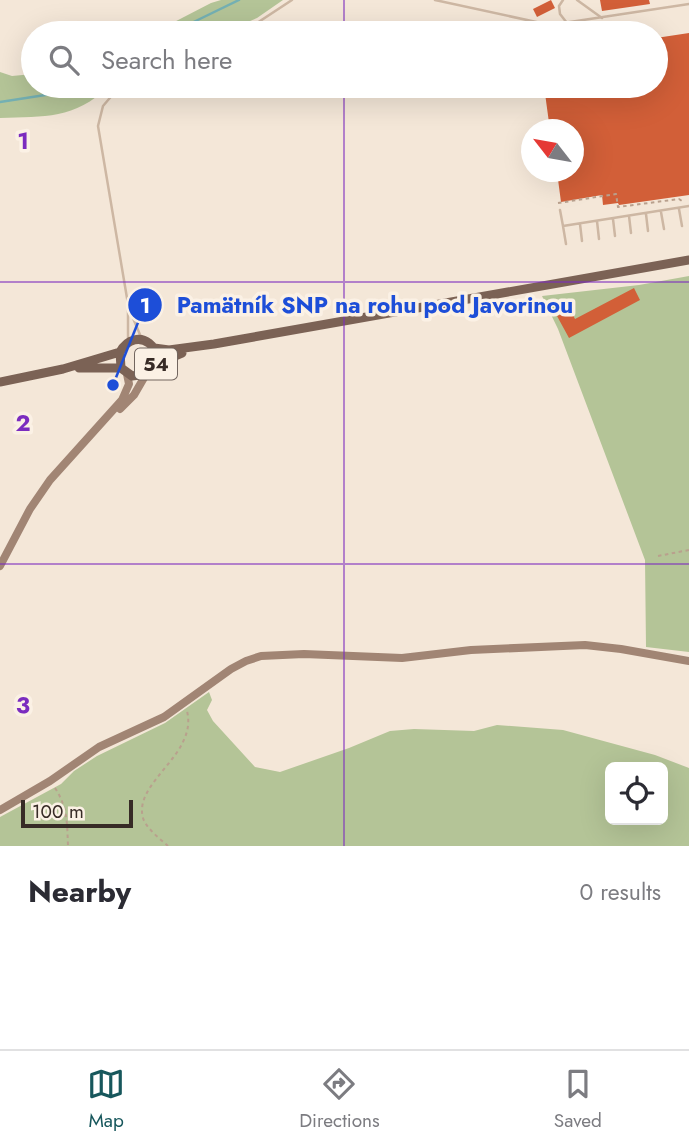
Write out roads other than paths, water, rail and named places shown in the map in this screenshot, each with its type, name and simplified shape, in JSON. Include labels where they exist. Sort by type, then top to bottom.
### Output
[{"type":"main road","name":"54","points":[[0,382],[64,369],[120,352],[128,342],[136,339],[144,340],[154,348],[169,350],[214,344],[689,260]]},
{"type":"main road","name":"54","points":[[64,369],[124,371],[139,377],[145,376],[156,364],[172,355],[214,344]]},
{"type":"main road","name":"54","points":[[154,348],[156,364]]},
{"type":"main road","name":"54","points":[[120,352],[124,371]]},
{"type":"street","points":[[0,566],[41,492],[69,457],[122,400],[127,392],[124,371]]},
{"type":"street","points":[[99,426],[130,399],[145,376]]},
{"type":"street","points":[[0,810],[50,781],[99,747],[164,717],[239,664],[270,655],[402,658],[471,650],[585,645],[689,661]]},
{"type":"lane","points":[[260,21],[292,0]]},
{"type":"lane","points":[[435,0],[532,21]]},
{"type":"lane","points":[[563,0],[559,6],[560,14],[565,21]]},
{"type":"lane","points":[[577,0],[602,18]]},
{"type":"lane","points":[[581,21],[689,4]]},
{"type":"lane","points":[[110,98],[103,106],[98,127],[128,304],[135,326],[144,340]]},
{"type":"lane","points":[[563,226],[687,205]]},
{"type":"lane","points":[[679,208],[682,226]]},
{"type":"lane","points":[[560,210],[566,244]]},
{"type":"lane","points":[[661,211],[664,229]]},
{"type":"lane","points":[[645,213],[648,231]]},
{"type":"lane","points":[[629,215],[631,233]]},
{"type":"lane","points":[[613,218],[615,236]]},
{"type":"lane","points":[[596,220],[599,239]]},
{"type":"lane","points":[[579,223],[582,241]]},
{"type":"lane","points":[[128,304],[128,342]]},
{"type":"waterway","points":[[196,21],[239,0]]},
{"type":"waterway","points":[[0,102],[26,98]]},
{"type":"place","name":"Pamätník SNP na rohu pod Javorinou","points":[[113,385]]}]
